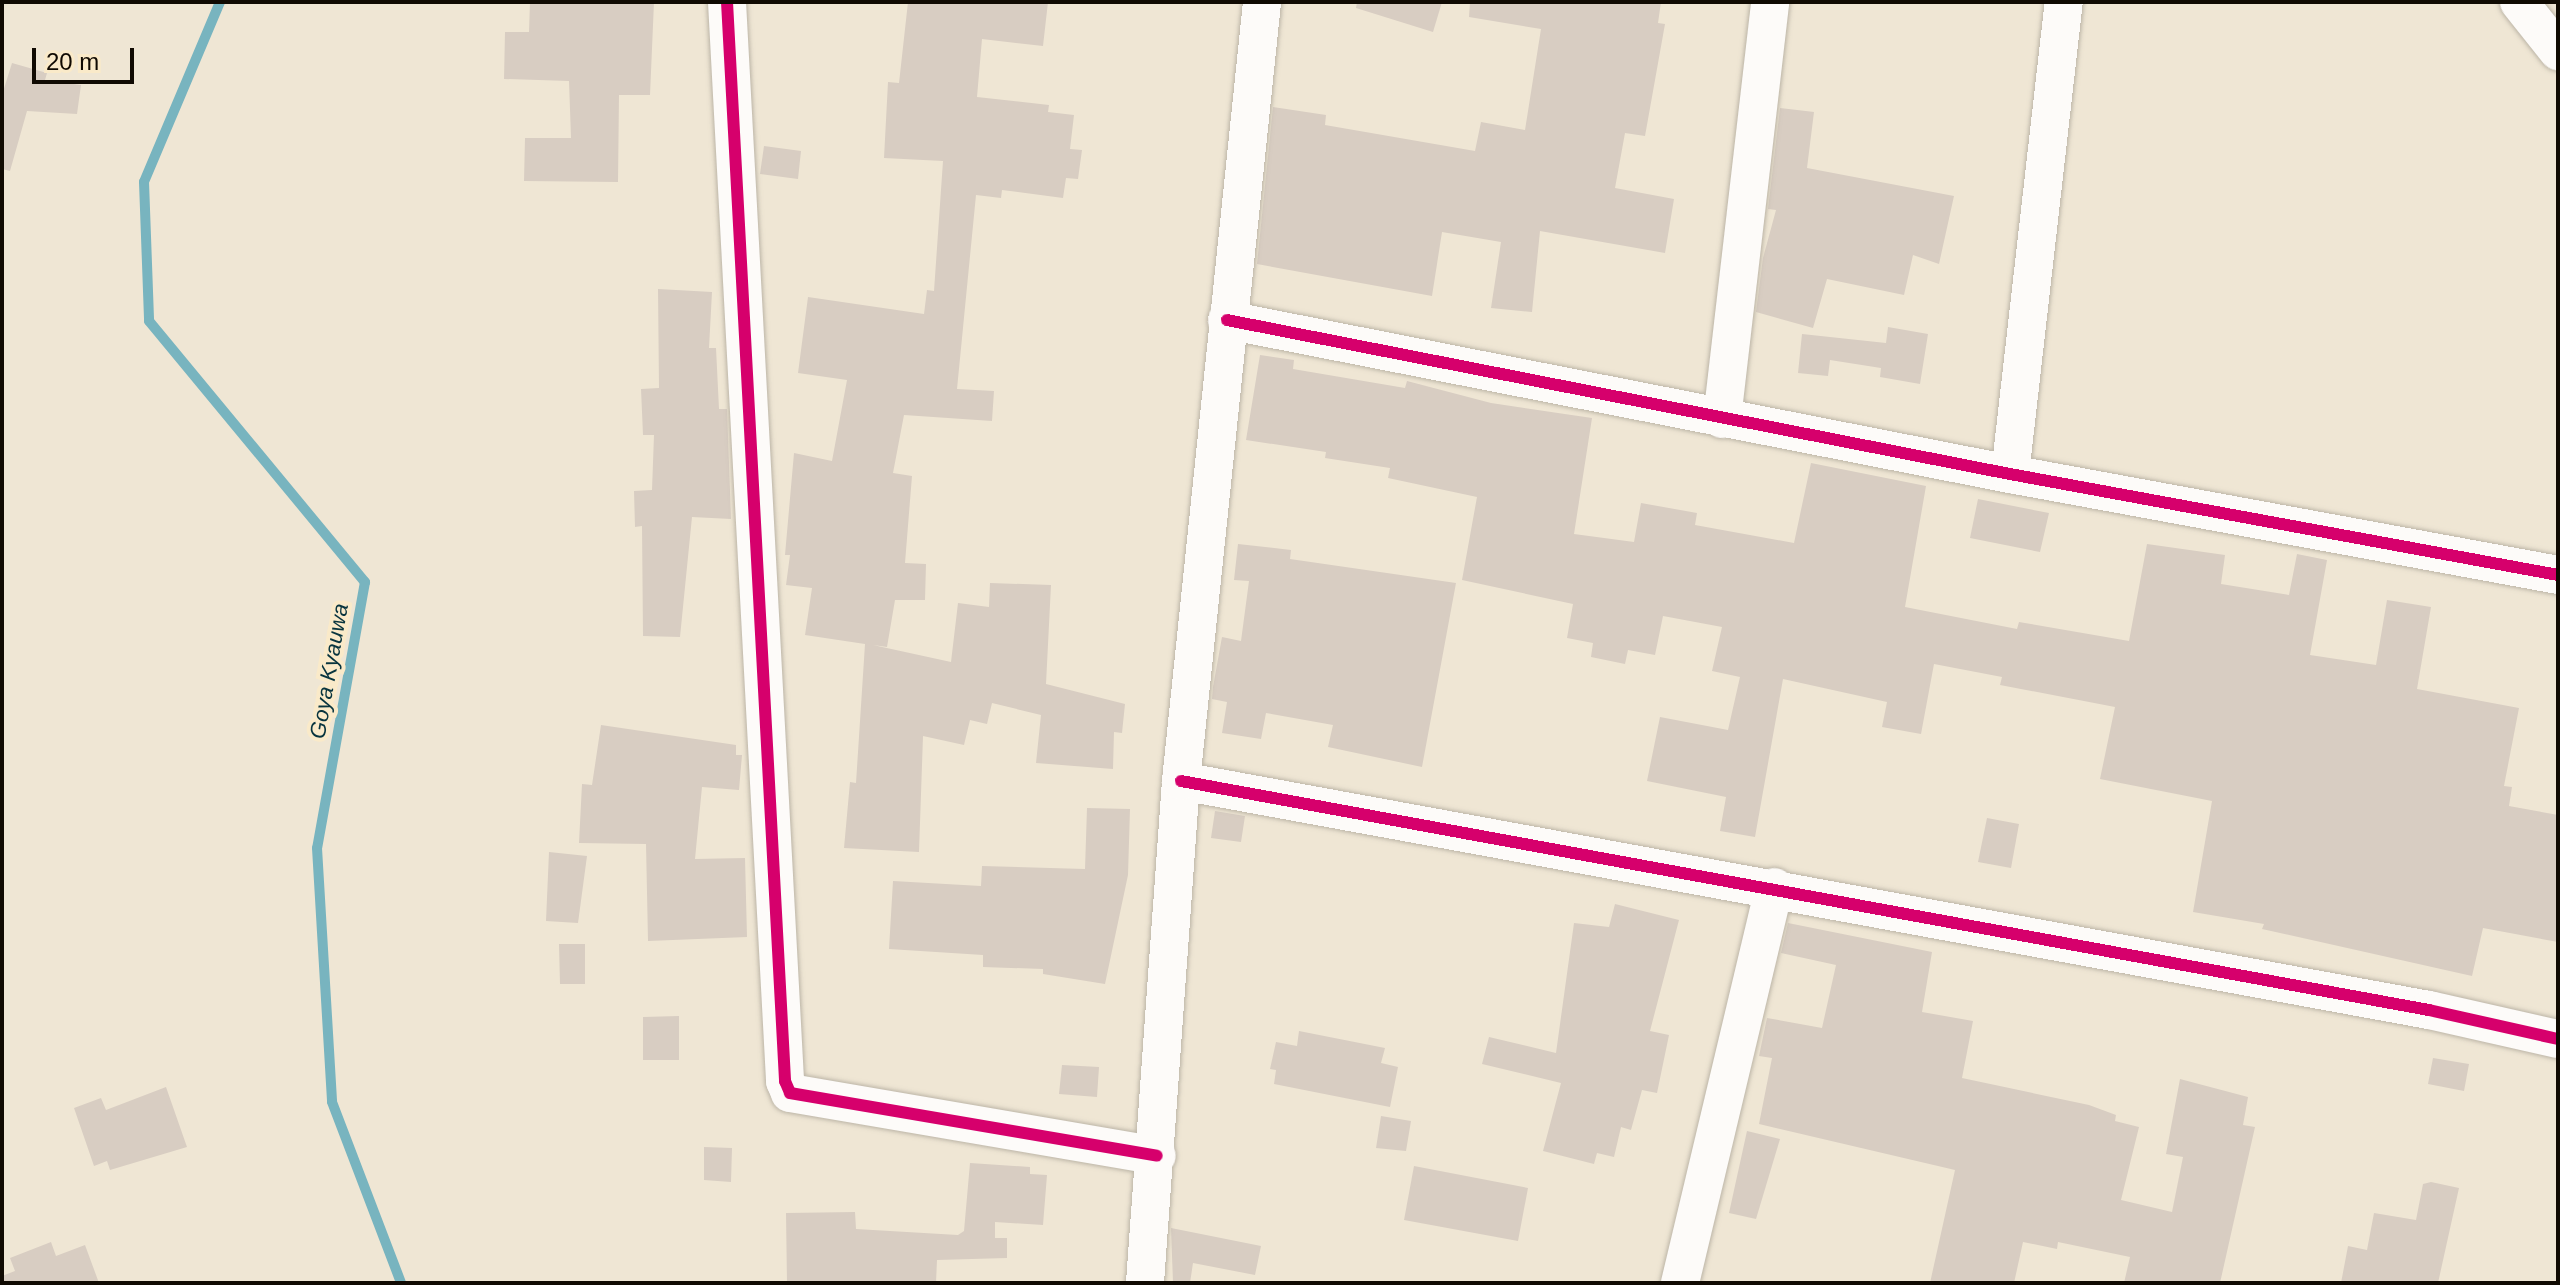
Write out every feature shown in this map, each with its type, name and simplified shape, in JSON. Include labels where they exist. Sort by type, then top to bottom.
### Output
[{"type":"street","points":[[727,2],[785,1081],[790,1093],[812,1098],[1157,1156]]},
{"type":"street","points":[[1145,1283],[1157,1156],[1181,781],[1262,2]]},
{"type":"street","points":[[1722,419],[1770,2]]},
{"type":"street","points":[[2010,474],[2064,2]]},
{"type":"street","points":[[2519,2],[2558,51]]},
{"type":"street","points":[[1227,320],[1722,419],[2558,575]]},
{"type":"street","points":[[1181,781],[1774,887],[2558,1039]]},
{"type":"street","points":[[1680,1283],[1774,887]]},
{"type":"building","points":[[530,2],[654,2],[650,95],[619,95],[618,182],[524,181],[525,138],[571,138],[569,81],[504,79],[505,32],[529,32]]},
{"type":"building","points":[[908,2],[1048,2],[1043,46],[982,39],[977,97],[1049,105],[1048,112],[1074,115],[1070,149],[1082,150],[1078,179],[1066,178],[1063,198],[1002,190],[1001,198],[976,195],[957,389],[994,391],[992,421],[904,415],[893,473],[912,476],[905,563],[926,564],[925,600],[895,600],[887,647],[873,645],[951,662],[958,603],[989,607],[990,583],[1051,585],[1046,684],[1125,704],[1122,733],[1114,732],[1113,769],[1036,763],[1041,715],[992,703],[987,724],[970,720],[964,745],[923,736],[919,852],[844,848],[850,782],[856,783],[865,644],[805,635],[812,588],[786,585],[790,555],[785,555],[794,453],[832,461],[847,380],[798,373],[808,297],[924,314],[927,290],[934,291],[943,161],[884,158],[888,82],[899,83]]},
{"type":"building","points":[[1357,2],[1442,2],[1433,32],[1356,8]]},
{"type":"building","points":[[1470,2],[1661,2],[1658,23],[1665,24],[1645,136],[1625,133],[1615,188],[1674,199],[1665,253],[1540,231],[1532,312],[1491,308],[1501,242],[1442,232],[1432,296],[1257,264],[1273,107],[1326,115],[1325,125],[1475,151],[1481,122],[1525,130],[1541,29],[1469,17]]},
{"type":"building","points":[[12,63],[47,73],[45,80],[81,85],[77,114],[27,111],[10,171],[2,169],[2,95]]},
{"type":"building","points":[[1780,108],[1814,112],[1807,168],[1954,196],[1939,264],[1913,255],[1904,295],[1827,279],[1813,328],[1756,312],[1763,258],[1776,210],[1768,209]]},
{"type":"building","points":[[764,146],[801,151],[798,179],[760,174]]},
{"type":"building","points":[[658,289],[712,292],[709,348],[716,348],[719,409],[727,409],[731,519],[692,517],[680,637],[643,636],[642,526],[635,527],[634,491],[652,490],[654,435],[643,435],[641,389],[659,388]]},
{"type":"building","points":[[1888,327],[1928,334],[1920,384],[1880,377],[1881,368],[1830,360],[1828,376],[1798,373],[1802,334],[1886,343]]},
{"type":"building","points":[[1260,355],[1294,360],[1293,369],[1405,388],[1407,381],[1491,403],[1592,418],[1574,534],[1634,542],[1641,503],[1697,513],[1695,525],[1794,543],[1811,463],[1926,486],[1905,607],[2017,629],[2019,622],[2129,641],[2147,544],[2225,555],[2221,584],[2289,595],[2297,554],[2327,560],[2310,655],[2376,665],[2387,600],[2431,607],[2417,689],[2519,708],[2504,786],[2512,787],[2509,806],[2558,815],[2558,942],[2483,928],[2472,976],[2262,929],[2264,924],[2193,912],[2212,801],[2100,779],[2115,707],[2000,685],[2002,677],[1934,664],[1921,734],[1882,727],[1887,702],[1783,679],[1755,837],[1720,831],[1726,797],[1647,781],[1660,717],[1728,730],[1740,677],[1712,671],[1722,627],[1663,616],[1655,655],[1628,650],[1625,664],[1591,657],[1593,643],[1567,638],[1573,604],[1462,580],[1477,497],[1388,478],[1390,468],[1325,458],[1326,452],[1246,440]]},
{"type":"building","points":[[1978,499],[2049,513],[2040,552],[1970,538]]},
{"type":"building","points":[[1238,544],[1291,550],[1290,559],[1456,583],[1422,767],[1328,747],[1333,725],[1266,713],[1261,739],[1222,733],[1227,702],[1212,699],[1213,687],[1222,637],[1241,641],[1249,581],[1234,580]]},
{"type":"building","points":[[601,725],[736,745],[736,755],[742,755],[739,790],[702,787],[695,859],[745,858],[747,937],[648,941],[646,844],[579,843],[582,784],[592,785]]},
{"type":"building","points":[[1087,808],[1130,809],[1128,875],[1105,984],[1043,974],[1043,969],[983,967],[983,955],[889,949],[893,881],[981,886],[982,866],[1085,869]]},
{"type":"building","points":[[1215,811],[1245,816],[1241,842],[1211,838]]},
{"type":"building","points":[[1987,818],[2019,824],[2011,868],[1978,862]]},
{"type":"building","points":[[549,852],[587,856],[578,923],[546,921]]},
{"type":"building","points":[[1615,904],[1679,920],[1650,1031],[1669,1035],[1657,1093],[1642,1090],[1631,1130],[1621,1127],[1614,1157],[1597,1153],[1594,1164],[1543,1151],[1561,1083],[1482,1064],[1489,1037],[1556,1053],[1574,923],[1609,927]]},
{"type":"building","points":[[1788,923],[1932,952],[1922,1012],[1973,1021],[1962,1078],[2089,1105],[2116,1115],[2115,1121],[2139,1127],[2121,1200],[2172,1212],[2183,1157],[2166,1154],[2180,1079],[2248,1097],[2243,1125],[2255,1127],[2220,1283],[2124,1283],[2130,1257],[2058,1242],[2057,1249],[2023,1242],[2014,1283],[1930,1283],[1955,1170],[1759,1124],[1772,1058],[1759,1056],[1767,1018],[1822,1028],[1836,965],[1781,953]]},
{"type":"building","points":[[559,944],[585,944],[585,984],[560,984]]},
{"type":"building","points":[[679,1016],[679,1060],[643,1060],[643,1017]]},
{"type":"building","points":[[1299,1031],[1385,1048],[1381,1063],[1398,1067],[1390,1107],[1274,1084],[1276,1070],[1270,1069],[1276,1042],[1297,1046]]},
{"type":"building","points":[[2433,1058],[2469,1064],[2464,1091],[2428,1084]]},
{"type":"building","points":[[1062,1065],[1099,1067],[1097,1097],[1059,1094]]},
{"type":"building","points":[[166,1087],[187,1147],[110,1170],[107,1161],[94,1166],[74,1108],[101,1098],[106,1110]]},
{"type":"building","points":[[1381,1116],[1411,1121],[1406,1151],[1376,1148]]},
{"type":"building","points":[[1747,1131],[1780,1139],[1756,1219],[1729,1213]]},
{"type":"building","points":[[704,1147],[732,1148],[731,1182],[704,1180]]},
{"type":"building","points":[[970,1163],[1030,1167],[1030,1174],[1047,1175],[1043,1225],[995,1222],[995,1238],[1007,1238],[1007,1258],[937,1260],[936,1283],[787,1283],[786,1213],[855,1212],[856,1229],[958,1235],[964,1231]]},
{"type":"building","points":[[1414,1166],[1528,1188],[1518,1241],[1404,1220]]},
{"type":"building","points":[[2431,1182],[2459,1188],[2438,1283],[2341,1283],[2348,1246],[2367,1250],[2374,1213],[2416,1220],[2423,1184]]},
{"type":"building","points":[[1171,1228],[1261,1246],[1255,1275],[1193,1263],[1190,1283],[1173,1283]]},
{"type":"building","points":[[51,1242],[56,1256],[85,1245],[99,1283],[2,1283],[2,1276],[15,1271],[10,1258]]},
{"type":"waterway","name":"Goya Kyauwa","points":[[220,2],[144,182],[149,321],[365,582],[317,848],[332,1102],[401,1283]]},
{"type":"cycle path","points":[[727,2],[785,1081],[790,1093],[1157,1156]]},
{"type":"cycle path","points":[[1227,320],[2010,474],[2558,575]]},
{"type":"cycle path","points":[[1181,781],[2429,1010],[2558,1039]]}]
